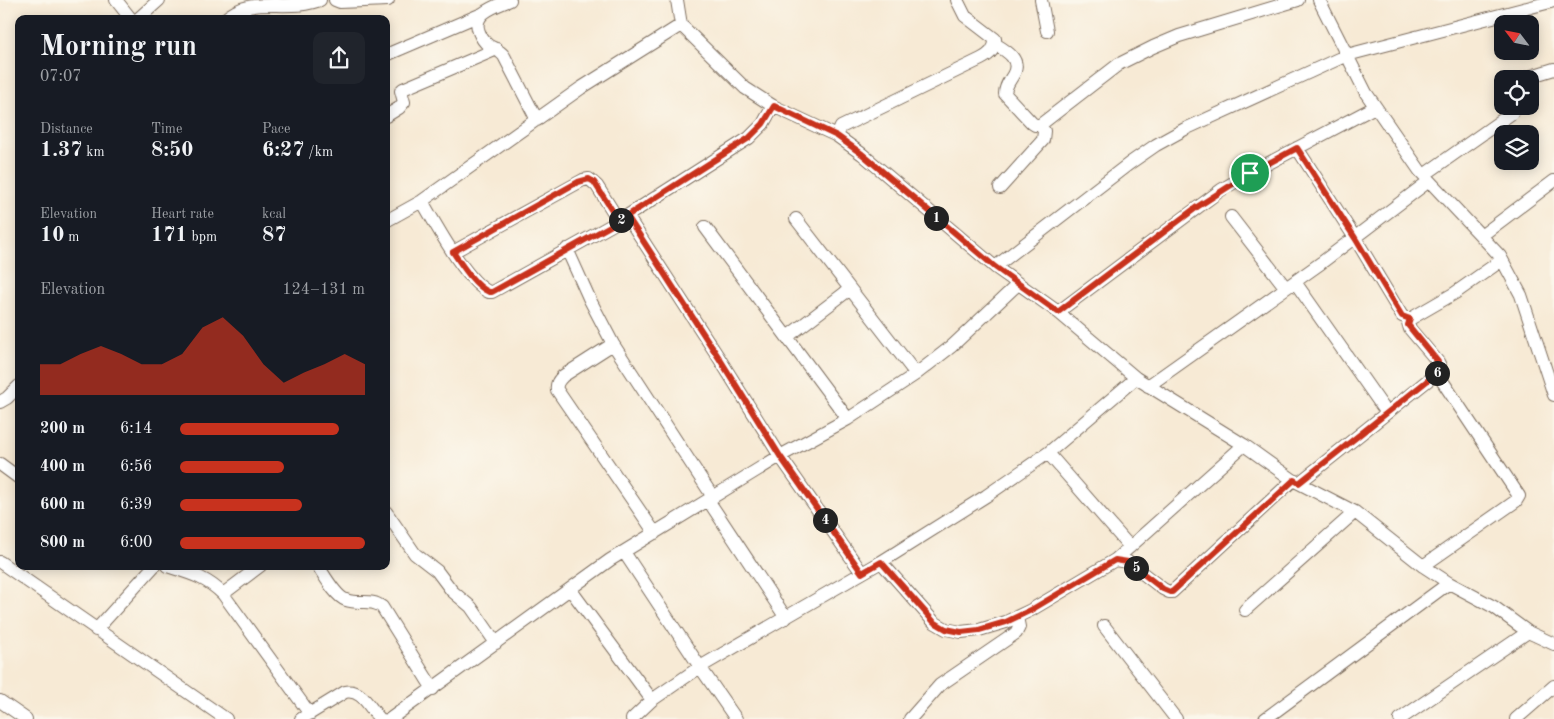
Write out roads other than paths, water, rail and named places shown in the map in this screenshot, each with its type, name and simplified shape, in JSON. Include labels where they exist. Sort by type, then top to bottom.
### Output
[{"type":"street","points":[[116,0],[128,15]]},
{"type":"street","points":[[142,15],[158,0]]},
{"type":"street","points":[[230,15],[250,6],[292,5],[320,0]]},
{"type":"street","points":[[335,0],[340,2],[388,0]]},
{"type":"street","points":[[390,53],[510,0]]},
{"type":"street","points":[[677,0],[681,25],[745,88],[774,106],[837,136],[862,154],[995,267],[1058,312],[1136,378],[1244,445],[1296,481],[1355,512],[1423,566],[1449,583],[1494,607],[1528,632],[1554,644]]},
{"type":"street","points":[[957,0],[965,16],[990,34],[995,44],[1013,57],[1016,64],[1015,73],[1006,85],[1006,94],[1035,125],[1040,125],[1119,64],[1153,47],[1180,36],[1298,0]]},
{"type":"street","points":[[1041,0],[1047,31]]},
{"type":"street","points":[[1319,0],[1375,107],[1427,178],[1502,260],[1521,294],[1554,395]]},
{"type":"street","points":[[995,267],[1130,163],[1156,145],[1185,129],[1347,56],[1554,1]]},
{"type":"street","points":[[482,14],[477,20],[476,26],[481,38],[504,56],[537,120]]},
{"type":"street","points":[[390,220],[422,201],[581,88],[681,25]]},
{"type":"street","points":[[837,136],[841,127],[987,56],[995,44]]},
{"type":"street","points":[[390,113],[402,105],[404,99],[401,92],[402,89],[497,49]]},
{"type":"street","points":[[1539,74],[1554,69]]},
{"type":"street","points":[[422,201],[462,265],[482,288],[489,292],[623,219],[749,138],[763,124],[774,106]]},
{"type":"street","points":[[1058,312],[1221,190],[1375,107]]},
{"type":"street","points":[[1148,386],[1355,238],[1427,178],[1509,115]]},
{"type":"street","points":[[1000,188],[1043,140],[1044,132],[1040,125]]},
{"type":"street","points":[[1297,148],[1402,316],[1410,319]]},
{"type":"street","points":[[453,252],[583,180],[589,179],[597,186],[623,219],[719,358],[780,456],[862,573]]},
{"type":"street","points":[[1481,236],[1554,181]]},
{"type":"street","points":[[1231,217],[1290,285],[1387,413]]},
{"type":"street","points":[[796,219],[916,374]]},
{"type":"street","points":[[705,227],[848,419]]},
{"type":"street","points":[[567,249],[590,300],[613,344],[786,618]]},
{"type":"street","points":[[881,562],[934,622],[946,629],[961,632],[979,630],[1006,622],[1120,560],[1128,562],[1163,589],[1172,592],[1296,481],[1437,373],[1440,366],[1438,362],[1408,325],[1410,319],[1455,293],[1502,260]]},
{"type":"street","points":[[390,719],[624,552],[780,456],[848,419],[916,374],[952,346],[1018,284]]},
{"type":"street","points":[[787,336],[850,289]]},
{"type":"street","points":[[613,344],[563,376],[558,380],[556,386],[655,533]]},
{"type":"street","points":[[1423,566],[1516,501],[1520,496],[1437,373]]},
{"type":"street","points":[[632,719],[652,700],[700,667],[881,562],[986,496],[1048,453],[1136,378]]},
{"type":"street","points":[[0,402],[15,390]]},
{"type":"street","points":[[1114,562],[1244,445]]},
{"type":"street","points":[[1048,453],[1130,547]]},
{"type":"street","points":[[1245,610],[1355,512]]},
{"type":"street","points":[[390,518],[415,554],[437,571],[452,592],[471,607],[496,643]]},
{"type":"street","points":[[624,552],[736,719]]},
{"type":"street","points":[[0,562],[226,719]]},
{"type":"street","points":[[96,630],[150,570]]},
{"type":"street","points":[[180,570],[199,576],[223,594],[305,716],[345,692],[351,691],[360,695],[380,719]]},
{"type":"street","points":[[223,594],[255,570]]},
{"type":"street","points":[[321,570],[343,599],[374,602],[382,607],[433,688]]},
{"type":"street","points":[[1265,719],[1449,583]]},
{"type":"street","points":[[570,589],[652,700]]},
{"type":"street","points":[[910,719],[944,681],[1016,633],[1019,627],[1017,617]]},
{"type":"street","points":[[1104,626],[1176,719]]},
{"type":"street","points":[[1400,719],[1528,632]]},
{"type":"street","points":[[1516,719],[1554,686]]},
{"type":"street","points":[[0,701],[26,719]]}]
